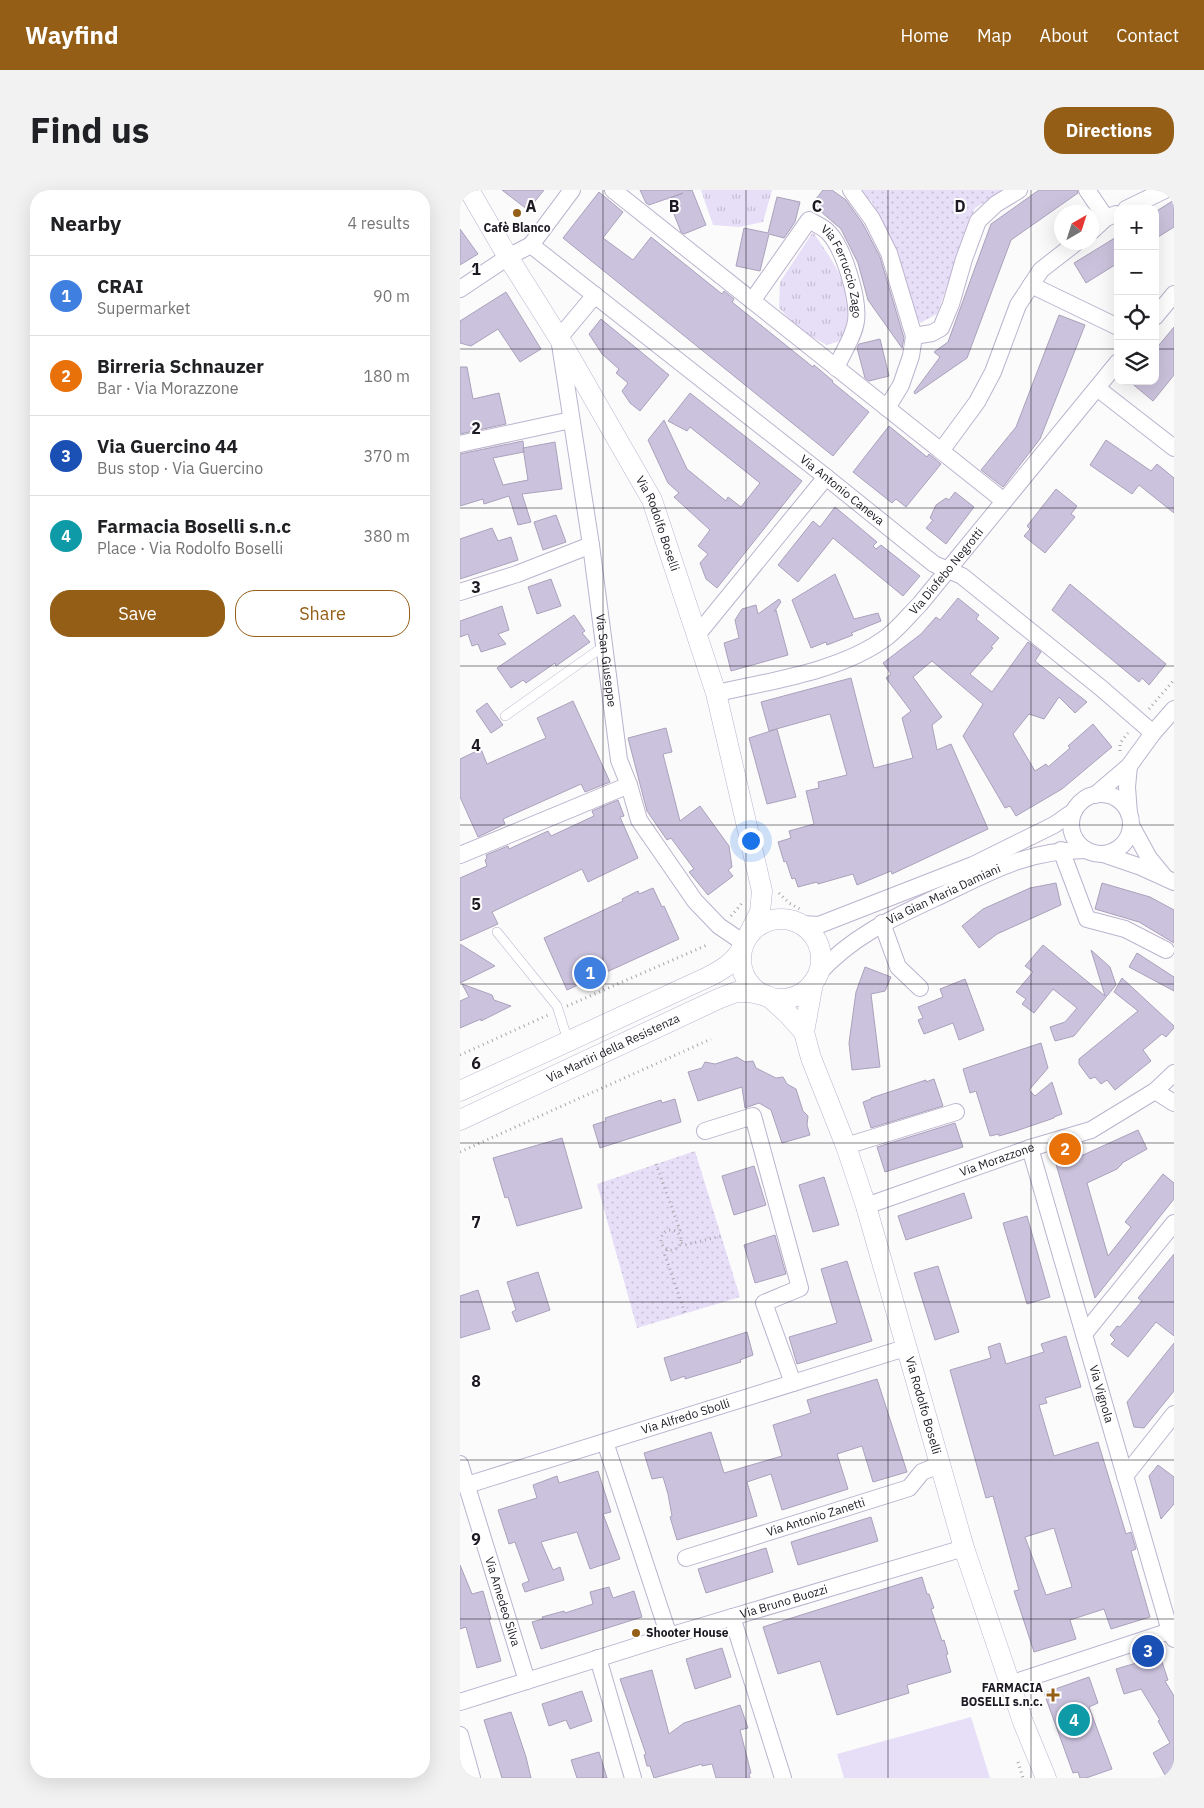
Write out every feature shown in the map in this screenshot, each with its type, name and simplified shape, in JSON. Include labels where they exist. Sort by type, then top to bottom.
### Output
[{"type":"street","name":"Via Rodolfo Boselli","points":[[469,190],[559,338],[652,500],[716,693],[760,912],[745,942]]},
{"type":"street","points":[[460,289],[508,257],[532,245],[572,190]]},
{"type":"street","points":[[613,190],[1004,501]]},
{"type":"street","points":[[851,190],[872,219],[889,253],[914,336],[901,385],[887,408]]},
{"type":"street","points":[[914,336],[932,333],[941,328],[951,304],[964,259],[978,221],[996,204],[1018,190]]},
{"type":"street","points":[[1087,190],[1112,216],[1099,225]]},
{"type":"street","points":[[1134,205],[1165,190]]},
{"type":"street","name":"Via Ferruccio Zago","points":[[752,300],[809,220],[829,232],[846,263],[854,293],[856,321],[848,345],[836,368]]},
{"type":"street","name":"Via Antonio Caneva","points":[[532,245],[934,564],[962,576],[1101,688],[1153,733]]},
{"type":"street","points":[[941,451],[977,402],[993,372],[1018,305],[1041,270],[1067,250]]},
{"type":"street","points":[[1031,285],[1114,325]]},
{"type":"street","points":[[1159,312],[1174,294]]},
{"type":"street","points":[[559,338],[595,295]]},
{"type":"street","name":"Via San Giuseppe","points":[[559,338],[591,545],[619,760],[629,785],[639,820],[695,901],[719,926],[745,942]]},
{"type":"street","name":"Via Diofebo Negrotti","points":[[716,693],[846,661],[887,637],[920,604],[1114,367]]},
{"type":"street","points":[[1097,388],[1174,448]]},
{"type":"street","points":[[460,444],[571,420]]},
{"type":"street","points":[[697,635],[826,477]]},
{"type":"street","points":[[460,592],[517,574],[591,545]]},
{"type":"street","name":"Via Gian Maria Damiani","points":[[799,923],[819,925],[973,865],[1054,825],[1074,811],[1082,800],[1095,795],[1129,766],[1153,733],[1174,709]]},
{"type":"street","points":[[1102,854],[1111,852],[1122,845],[1129,834],[1129,766]]},
{"type":"street","points":[[460,855],[629,785]]},
{"type":"street","points":[[1095,795],[1109,795],[1121,802],[1149,858],[1169,880]]},
{"type":"street","points":[[1074,811],[1071,818],[1072,832],[1079,844],[1086,850]]},
{"type":"street","points":[[1061,850],[1087,919],[1125,929],[1166,950]]},
{"type":"street","name":"Via Gian Maria Damiani","points":[[816,979],[834,956],[882,923],[1002,867],[1035,855],[1061,850],[1086,850],[1102,854],[1169,880]]},
{"type":"street","points":[[756,894],[810,930],[819,946],[821,956],[816,979],[799,995],[781,999],[755,990],[744,975],[741,966],[745,942],[757,926],[766,921],[781,918],[799,923]]},
{"type":"street","points":[[882,923],[898,967],[920,988]]},
{"type":"street","name":"Via Martiri della Resistenza","points":[[460,1090],[716,973],[735,959],[745,942]]},
{"type":"street","name":"Via Rodolfo Boselli","points":[[804,1032],[816,979]]},
{"type":"street","name":"Via Martiri della Resistenza","points":[[460,1120],[727,995],[736,992],[749,992],[768,996]]},
{"type":"street","name":"Via Rodolfo Boselli","points":[[768,996],[804,1032],[811,1058],[846,1146],[866,1206],[905,1348],[964,1548],[1010,1684],[1046,1778]]},
{"type":"street","points":[[516,1065],[527,1088]]},
{"type":"street","name":"Via Morazzone","points":[[866,1206],[1030,1148],[1091,1130],[1155,1091],[1174,1073]]},
{"type":"street","points":[[1155,1091],[1174,1102]]},
{"type":"street","points":[[846,1146],[956,1112]]},
{"type":"street","points":[[705,1131],[753,1116],[800,1288],[764,1303],[793,1383]]},
{"type":"street","name":"Via Vignola","points":[[1030,1148],[1125,1476],[1173,1632]]},
{"type":"street","points":[[1084,1334],[1174,1223]]},
{"type":"street","name":"Via Alfredo Sbolli","points":[[466,1485],[905,1348]]},
{"type":"street","points":[[1125,1476],[1174,1414]]},
{"type":"street","points":[[605,1442],[669,1636]]},
{"type":"street","name":"Via Amedeo Silva","points":[[460,1464],[527,1681]]},
{"type":"street","name":"Via Antonio Zanetti","points":[[686,1558],[909,1488],[922,1472],[939,1466]]},
{"type":"street","name":"Via Bruno Buozzi","points":[[460,1702],[669,1636],[964,1548]]},
{"type":"street","points":[[732,1617],[783,1778]]},
{"type":"street","points":[[1010,1684],[1173,1632]]},
{"type":"street","points":[[598,1658],[633,1778]]},
{"type":"street","points":[[460,1736],[472,1778]]},
{"type":"lane","points":[[505,716],[604,646]]},
{"type":"lane","points":[[497,932],[558,1006],[568,1041]]},
{"type":"path","points":[[1143,715],[1174,680]]},
{"type":"path","points":[[728,920],[756,894]]},
{"type":"path","points":[[674,959],[706,945]]},
{"type":"path","points":[[460,1152],[711,1039]]},
{"type":"path","points":[[656,1164],[680,1230],[678,1233]]},
{"type":"path","points":[[672,1230],[678,1233],[682,1239],[681,1243],[674,1250],[668,1250],[661,1242],[664,1233],[672,1230]]},
{"type":"path","points":[[681,1243],[685,1245],[721,1236]]},
{"type":"path","points":[[668,1250],[665,1256],[685,1313]]},
{"type":"green space","points":[[701,190],[772,190],[763,222],[739,227],[713,225]]},
{"type":"green space","points":[[860,190],[1005,190],[975,208],[937,314],[920,323],[872,202]]},
{"type":"green space","points":[[813,232],[843,282],[848,305],[848,317],[843,340],[827,345],[801,331],[779,308],[780,282]]},
{"type":"green space","points":[[695,1151],[740,1297],[637,1328],[597,1184]]},
{"type":"green space","points":[[971,1717],[990,1778],[844,1778],[837,1754]]},
{"type":"building","points":[[502,190],[544,190],[528,210]]},
{"type":"building","points":[[640,190],[692,190],[706,225],[684,234],[681,232],[668,199],[683,193],[649,205],[646,203]]},
{"type":"building","points":[[823,190],[832,190],[846,200],[863,224],[880,257],[904,338],[902,348],[868,300],[858,263],[841,229],[812,204]]},
{"type":"building","points":[[1039,190],[1077,190],[1078,193],[1061,205],[1054,205],[1054,210],[1011,240],[967,358],[915,394],[914,392],[940,357],[934,352],[948,342],[991,224]]},
{"type":"building","points":[[599,192],[623,212],[603,238],[633,260],[651,237],[722,294],[724,291],[734,299],[732,302],[813,367],[814,365],[869,412],[833,456],[563,238]]},
{"type":"building","points":[[777,197],[800,202],[795,222],[784,238],[769,234],[760,271],[736,266],[744,228],[768,233]]},
{"type":"building","points":[[1174,200],[1174,227],[1159,236],[1159,209]]},
{"type":"building","points":[[460,229],[478,254],[460,265]]},
{"type":"building","points":[[1114,238],[1114,266],[1086,283],[1074,263],[1095,250],[1099,250],[1099,248]]},
{"type":"building","points":[[506,292],[541,349],[520,362],[498,329],[471,346],[460,343],[460,321]]},
{"type":"building","points":[[1059,315],[1085,325],[1040,439],[1003,487],[981,470],[1016,427]]},
{"type":"building","points":[[601,319],[669,375],[640,411],[630,403],[622,391],[628,383],[616,373],[619,369],[602,354],[589,334]]},
{"type":"building","points":[[1174,327],[1174,375],[1153,401],[1134,385],[1159,385],[1159,345]]},
{"type":"building","points":[[880,339],[889,376],[869,381],[865,378],[857,348],[859,344]]},
{"type":"building","points":[[460,367],[467,367],[473,399],[499,393],[506,424],[460,434]]},
{"type":"building","points":[[690,393],[802,481],[717,588],[706,579],[700,563],[708,554],[698,546],[710,530],[674,497],[679,493],[668,483],[648,440],[664,420],[687,469],[726,501],[728,497],[741,507],[760,483],[690,427],[687,431],[668,421]]},
{"type":"building","points":[[889,426],[927,457],[929,454],[941,464],[906,507],[896,499],[892,503],[853,472]]},
{"type":"building","points":[[1106,440],[1151,471],[1157,464],[1174,478],[1174,513],[1139,485],[1132,494],[1090,465]]},
{"type":"building","points":[[523,441],[524,448],[555,442],[562,489],[522,494],[531,522],[518,525],[509,496],[484,504],[483,499],[460,506],[460,454]],"holes":[[[524,452],[528,480],[503,485],[493,458]]]},
{"type":"building","points":[[1056,489],[1077,506],[1071,514],[1075,517],[1045,553],[1024,536],[1030,529],[1027,526]]},
{"type":"building","points":[[955,492],[974,507],[946,544],[926,528],[933,520],[930,518],[936,505],[946,498],[949,500]]},
{"type":"building","points":[[835,507],[877,542],[873,546],[876,549],[881,545],[920,576],[903,596],[833,538],[798,582],[778,565],[813,521],[820,527]]},
{"type":"building","points":[[556,515],[566,542],[543,550],[534,522]]},
{"type":"building","points":[[492,528],[498,541],[511,537],[518,560],[460,579],[460,539]]},
{"type":"building","points":[[835,574],[854,619],[878,613],[881,621],[851,633],[853,635],[827,645],[826,642],[811,648],[792,600]]},
{"type":"building","points":[[551,579],[561,606],[537,614],[528,587]]},
{"type":"building","points":[[1070,584],[1166,664],[1149,685],[1142,678],[1139,682],[1052,610]]},
{"type":"building","points":[[958,598],[979,615],[976,619],[999,638],[991,647],[993,648],[970,674],[992,692],[1028,642],[1041,652],[1035,661],[1087,702],[1075,713],[1059,697],[1044,719],[1029,714],[1013,734],[1035,771],[1046,764],[1048,767],[1093,724],[1112,747],[1062,789],[1016,816],[1010,806],[1005,808],[963,736],[983,704],[932,661],[913,677],[942,717],[932,725],[937,750],[951,744],[988,829],[892,874],[891,871],[857,885],[853,874],[818,884],[817,882],[798,887],[795,878],[792,879],[786,861],[784,862],[778,842],[791,838],[789,831],[814,824],[806,791],[819,788],[818,782],[847,775],[830,714],[769,731],[761,702],[851,678],[874,768],[913,758],[902,718],[911,711],[886,678],[891,674],[883,663],[921,634],[936,617],[940,620]]},
{"type":"building","points":[[779,599],[781,602],[774,612],[776,610],[788,655],[731,671],[724,643],[739,638],[735,620],[742,609],[756,605],[758,614]]},
{"type":"building","points":[[502,606],[509,630],[498,634],[506,644],[481,652],[478,644],[472,646],[468,634],[460,637],[460,621]]},
{"type":"building","points":[[574,615],[585,631],[582,633],[590,642],[556,666],[555,663],[526,683],[523,680],[511,688],[497,668]]},
{"type":"building","points":[[573,701],[610,782],[585,792],[581,784],[503,819],[505,824],[478,837],[460,797],[460,759],[481,749],[487,764],[546,738],[537,718]]},
{"type":"building","points":[[487,703],[503,725],[491,733],[476,711]]},
{"type":"building","points":[[666,728],[672,752],[663,754],[680,821],[700,806],[729,846],[732,867],[728,870],[733,876],[708,895],[689,872],[694,869],[671,838],[667,840],[647,811],[628,738]]},
{"type":"building","points":[[777,729],[796,797],[767,804],[749,738]]},
{"type":"building","points":[[618,800],[624,816],[620,817],[638,858],[588,882],[582,869],[492,912],[498,924],[460,941],[460,878],[487,866],[486,855],[508,846],[509,849],[548,831],[551,836],[594,816],[592,811]]},
{"type":"building","points":[[1056,883],[1061,905],[997,934],[979,948],[962,926],[983,909],[1030,888]]},
{"type":"building","points":[[1102,883],[1150,897],[1174,910],[1174,943],[1139,922],[1095,909]]},
{"type":"building","points":[[653,888],[662,907],[664,906],[679,939],[567,990],[544,938],[623,901],[622,899],[638,891],[639,894]]},
{"type":"building","points":[[460,944],[495,966],[460,983]]},
{"type":"building","points":[[1043,945],[1105,996],[1091,950],[1110,967],[1116,985],[1074,1036],[1055,1041],[1050,1027],[1065,1022],[1077,1008],[1053,989],[1034,1013],[1022,1004],[1026,999],[1016,992],[1033,972],[1025,966]]},
{"type":"building","points":[[1137,953],[1174,977],[1174,991],[1129,967]]},
{"type":"building","points":[[865,967],[891,977],[885,991],[871,994],[880,1067],[852,1070],[849,1043],[856,992]]},
{"type":"building","points":[[1122,978],[1174,1028],[1166,1037],[1162,1034],[1143,1050],[1151,1061],[1115,1090],[1107,1080],[1101,1084],[1095,1077],[1090,1079],[1079,1064],[1079,1059],[1138,1011],[1114,992]]},
{"type":"building","points":[[965,979],[984,1030],[959,1040],[953,1023],[924,1034],[918,1020],[923,1018],[918,1007],[943,997],[940,989]]},
{"type":"building","points":[[462,984],[492,995],[494,1000],[511,1006],[481,1021],[481,1019],[460,1028],[460,1001],[469,997]]},
{"type":"building","points":[[1041,1043],[1048,1068],[1029,1090],[1035,1096],[1052,1082],[1062,1114],[1016,1131],[999,1136],[999,1134],[990,1136],[976,1091],[970,1093],[963,1069]]},
{"type":"building","points":[[737,1057],[745,1062],[753,1061],[756,1068],[776,1078],[783,1077],[787,1084],[796,1089],[803,1111],[808,1116],[807,1125],[810,1135],[782,1143],[771,1110],[759,1103],[745,1108],[742,1087],[698,1101],[688,1072],[702,1068],[705,1062],[715,1064]]},
{"type":"building","points":[[934,1079],[943,1106],[871,1128],[863,1102],[926,1080],[926,1082]]},
{"type":"building","points":[[675,1099],[681,1122],[600,1148],[593,1125],[606,1121],[605,1118],[661,1100],[662,1103]]},
{"type":"building","points":[[955,1123],[963,1147],[885,1172],[877,1147]]},
{"type":"building","points":[[1138,1130],[1147,1149],[1122,1163],[1117,1169],[1087,1183],[1108,1256],[1131,1227],[1125,1222],[1163,1174],[1174,1183],[1174,1199],[1095,1298],[1056,1164],[1072,1160]]},
{"type":"building","points":[[562,1138],[582,1208],[517,1226],[508,1197],[505,1198],[493,1158]]},
{"type":"building","points":[[754,1166],[766,1205],[734,1215],[722,1176]]},
{"type":"building","points":[[824,1177],[839,1225],[813,1232],[799,1185]]},
{"type":"building","points":[[964,1193],[972,1218],[906,1240],[898,1216]]},
{"type":"building","points":[[1027,1216],[1050,1297],[1027,1304],[1003,1223]]},
{"type":"building","points":[[775,1235],[786,1274],[755,1283],[744,1245]]},
{"type":"building","points":[[1174,1254],[1174,1336],[1156,1322],[1128,1357],[1111,1344],[1115,1340],[1110,1335],[1117,1326],[1120,1327],[1142,1301],[1138,1298]]},
{"type":"building","points":[[847,1261],[872,1341],[797,1364],[789,1337],[837,1323],[821,1269]]},
{"type":"building","points":[[938,1266],[959,1332],[935,1340],[914,1273]]},
{"type":"building","points":[[538,1272],[550,1310],[516,1322],[512,1312],[516,1310],[507,1282]]},
{"type":"building","points":[[478,1290],[490,1329],[460,1338],[460,1296]]},
{"type":"building","points":[[747,1332],[753,1355],[740,1360],[741,1362],[685,1379],[685,1376],[671,1381],[664,1358]]},
{"type":"building","points":[[1066,1336],[1081,1387],[1045,1398],[1047,1403],[1039,1405],[1054,1456],[1098,1442],[1126,1534],[1131,1532],[1136,1549],[1131,1551],[1150,1617],[1111,1629],[1104,1609],[1070,1620],[1076,1639],[1034,1652],[1014,1591],[1019,1590],[993,1496],[986,1498],[950,1370],[991,1358],[988,1347],[1000,1343],[1006,1364],[1044,1352],[1041,1344]],"holes":[[[1054,1528],[1072,1587],[1046,1595],[1025,1537]]]},
{"type":"building","points":[[1174,1343],[1174,1391],[1144,1428],[1134,1427],[1127,1402]]},
{"type":"building","points":[[877,1379],[907,1472],[873,1482],[862,1446],[837,1454],[848,1489],[782,1510],[771,1474],[747,1482],[757,1516],[677,1540],[670,1517],[672,1516],[663,1477],[652,1479],[644,1453],[711,1432],[724,1473],[782,1456],[773,1425],[811,1413],[807,1400]]},
{"type":"building","points":[[1158,1465],[1174,1477],[1174,1504],[1161,1519],[1149,1476]]},
{"type":"building","points":[[598,1471],[611,1512],[603,1514],[620,1559],[590,1569],[577,1532],[541,1542],[553,1570],[560,1567],[564,1580],[525,1592],[522,1584],[529,1581],[515,1542],[509,1544],[498,1510],[537,1498],[533,1485],[557,1476],[559,1483]]},
{"type":"building","points":[[871,1517],[878,1541],[798,1565],[791,1542]]},
{"type":"building","points":[[766,1548],[773,1572],[706,1593],[698,1569]]},
{"type":"building","points":[[460,1565],[472,1594],[483,1591],[501,1661],[477,1668],[466,1627],[460,1629]]},
{"type":"building","points":[[922,1577],[934,1608],[931,1609],[942,1641],[944,1640],[951,1672],[907,1685],[909,1693],[837,1715],[820,1661],[778,1674],[763,1627]]},
{"type":"building","points":[[609,1587],[613,1598],[634,1591],[642,1617],[541,1649],[532,1622],[543,1619],[542,1617],[564,1611],[565,1613],[593,1604],[590,1592]]},
{"type":"building","points":[[722,1648],[731,1677],[695,1689],[686,1659]]},
{"type":"building","points":[[1160,1656],[1168,1680],[1165,1681],[1174,1696],[1174,1770],[1165,1775],[1153,1753],[1170,1743],[1158,1721],[1160,1720],[1141,1689],[1124,1694],[1116,1669]]},
{"type":"building","points":[[652,1670],[669,1734],[684,1723],[740,1705],[748,1728],[740,1730],[751,1773],[749,1774],[750,1778],[716,1778],[712,1764],[702,1766],[702,1764],[654,1778],[650,1766],[647,1766],[644,1755],[646,1754],[620,1679]]},
{"type":"building","points":[[1089,1677],[1098,1703],[1089,1707],[1112,1769],[1086,1778],[1080,1778],[1078,1772],[1073,1773],[1044,1693]]},
{"type":"building","points":[[582,1691],[592,1721],[570,1729],[566,1720],[549,1726],[542,1704]]},
{"type":"building","points":[[511,1712],[531,1778],[502,1778],[484,1720]]},
{"type":"building","points":[[599,1752],[607,1778],[577,1778],[571,1760]]},
{"type":"place","name":"Cafè Blanco","points":[[517,213]]},
{"type":"place","name":"CRAI","points":[[590,973]]},
{"type":"place","name":"Birreria Schnauzer","points":[[1065,1149]]},
{"type":"place","name":"Shooter House","points":[[636,1633]]},
{"type":"place","name":"Via Guercino 44","points":[[1148,1651]]},
{"type":"place","name":"FARMACIA BOSELLI s.n.c.","points":[[1053,1695]]},
{"type":"place","name":"Farmacia Boselli s.n.c","points":[[1074,1720]]}]
